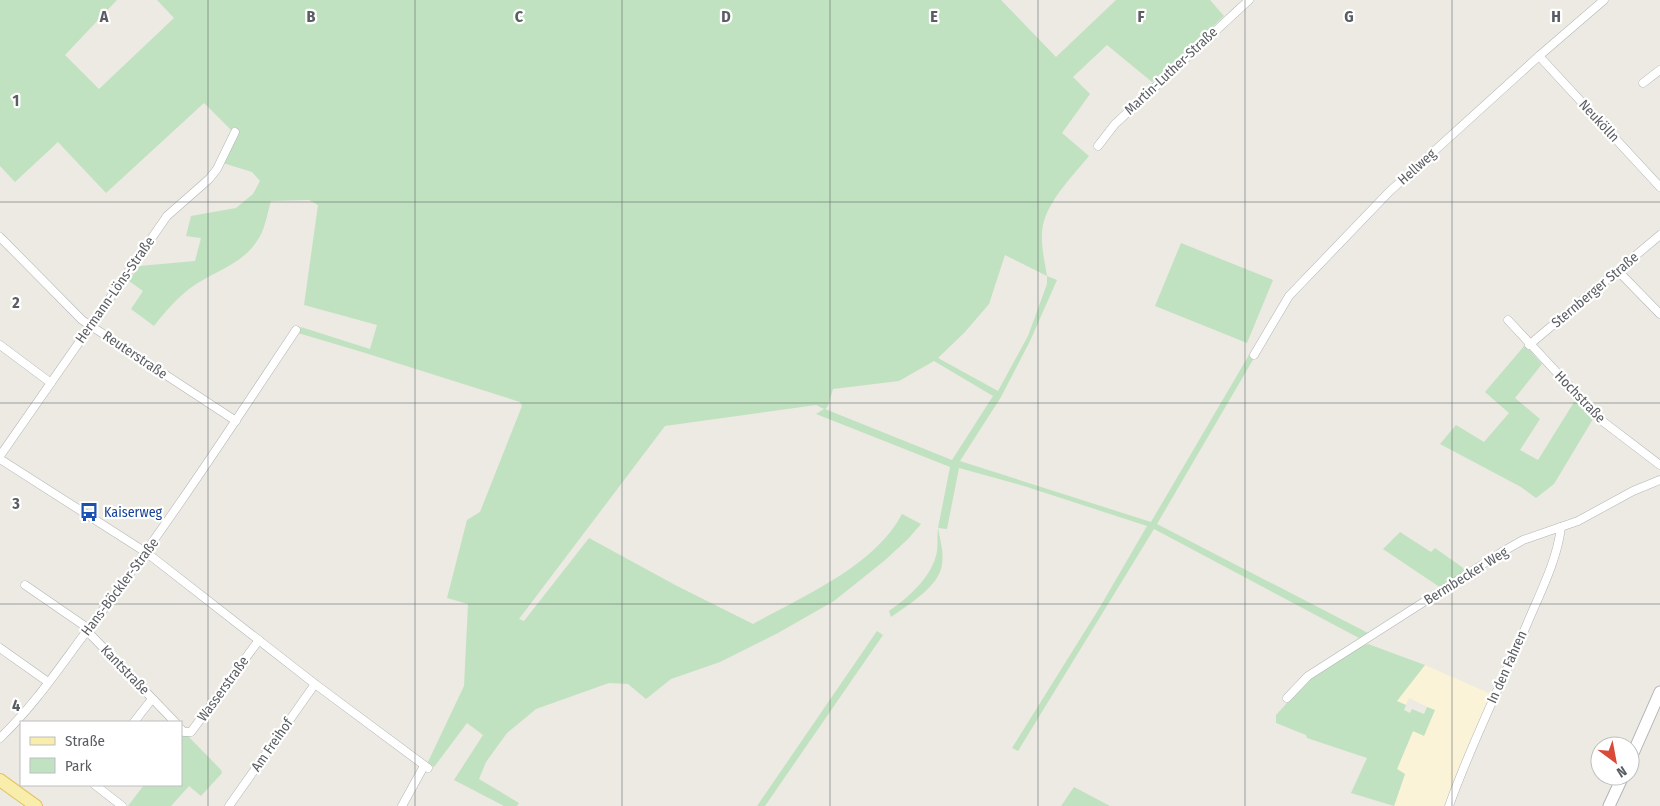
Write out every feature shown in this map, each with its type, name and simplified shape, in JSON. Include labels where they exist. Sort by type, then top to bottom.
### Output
[{"type":"main road","points":[[1640,737],[1660,692]]},
{"type":"main road","points":[[0,780],[36,806]]},
{"type":"main road","points":[[1610,806],[1619,786]]},
{"type":"street","name":"Martin-Luther-Straße","points":[[1098,146],[1116,124],[1249,0]]},
{"type":"street","name":"Hellweg","points":[[1254,354],[1289,296],[1389,192],[1538,56],[1604,0]]},
{"type":"street","name":"Neukölln","points":[[1538,56],[1660,187]]},
{"type":"street","points":[[1643,82],[1660,70]]},
{"type":"street","name":"Hermann-Löns-Straße","points":[[0,456],[90,324],[167,216],[209,179],[217,169],[235,132]]},
{"type":"street","name":"Sternberger Straße","points":[[1530,345],[1660,235]]},
{"type":"street","name":"Reuterstraße","points":[[0,237],[82,320],[236,421]]},
{"type":"street","points":[[1618,271],[1660,314]]},
{"type":"street","name":"Hochstraße","points":[[1508,320],[1601,420],[1660,466]]},
{"type":"street","name":"Hans-Böckler-Straße","points":[[0,738],[48,682],[146,552],[296,330]]},
{"type":"street","points":[[0,345],[51,383]]},
{"type":"street","points":[[0,459],[146,552],[315,684],[426,767],[402,806]]},
{"type":"street","name":"Bermbecker Weg","points":[[1287,698],[1308,676],[1502,552],[1523,540],[1578,521],[1633,491],[1660,480]]},
{"type":"street","name":"In den Fahren","points":[[1449,806],[1495,693],[1544,583],[1559,544],[1561,527]]},
{"type":"street","name":"Kantstraße","points":[[25,585],[89,629],[90,634],[174,721]]},
{"type":"street","name":"Wasserstraße","points":[[183,731],[191,732],[259,640]]},
{"type":"street","points":[[0,648],[48,682]]},
{"type":"street","name":"Am Freihof","points":[[229,806],[315,684]]},
{"type":"street","points":[[135,721],[152,699]]},
{"type":"street","points":[[96,786],[122,806]]},
{"type":"shaded area","points":[[1425,665],[1491,694],[1445,806],[1394,806],[1405,774],[1397,769],[1413,731],[1424,735],[1434,710],[1409,698],[1406,705],[1396,701]]},
{"type":"green space","points":[[0,0],[117,0],[65,55],[99,89],[174,18],[157,0],[1001,0],[1056,57],[1116,0],[1210,0],[1224,16],[1152,82],[1107,45],[1073,77],[1090,94],[1062,133],[1089,156],[1057,195],[1044,221],[1042,241],[1047,276],[1057,280],[1030,341],[1001,397],[960,461],[1151,522],[1249,355],[1254,358],[1157,524],[1368,633],[1359,638],[1154,529],[1018,751],[1012,748],[1100,607],[1147,526],[1024,486],[959,468],[947,529],[938,528],[950,467],[816,414],[824,409],[816,405],[665,426],[519,619],[524,621],[589,538],[677,586],[753,624],[815,591],[856,564],[890,533],[902,514],[921,524],[884,561],[834,601],[778,633],[720,662],[671,679],[646,699],[628,684],[609,683],[536,709],[507,733],[486,762],[479,779],[519,803],[517,806],[504,806],[454,780],[483,735],[467,723],[434,767],[427,764],[464,686],[468,604],[447,598],[467,520],[480,512],[522,406],[520,402],[298,333],[301,327],[370,349],[377,325],[304,305],[318,205],[309,200],[271,201],[262,232],[250,250],[234,263],[189,289],[170,306],[154,326],[131,309],[143,291],[129,281],[139,266],[195,261],[201,238],[186,236],[191,216],[236,208],[253,194],[260,181],[252,172],[223,163],[236,135],[204,103],[106,193],[58,142],[15,182],[0,166]],"holes":[[[1005,255],[1047,276],[1047,284],[1028,336],[998,391],[938,358],[965,332],[989,304]],[[934,361],[993,396],[952,460],[825,409],[828,406],[833,389],[899,381]]]},
{"type":"green space","points":[[1181,243],[1273,280],[1247,343],[1155,306]]},
{"type":"green space","points":[[1525,345],[1542,364],[1515,398],[1540,419],[1520,450],[1538,460],[1576,399],[1593,419],[1554,484],[1536,498],[1521,487],[1440,444],[1456,425],[1484,442],[1509,413],[1485,392]]},
{"type":"green space","points":[[938,528],[942,546],[942,564],[936,580],[914,601],[891,617],[889,611],[919,585],[931,569],[937,551]]},
{"type":"green space","points":[[1400,532],[1431,552],[1435,548],[1466,570],[1441,588],[1383,549]]},
{"type":"green space","points":[[877,631],[883,635],[765,806],[757,806]]},
{"type":"green space","points":[[1368,644],[1425,665],[1397,701],[1406,705],[1404,710],[1410,713],[1412,709],[1424,714],[1427,707],[1435,710],[1424,736],[1413,731],[1397,769],[1405,774],[1394,806],[1351,793],[1367,758],[1307,738],[1306,735],[1276,723],[1276,715],[1308,680],[1357,648]]},
{"type":"green space","points":[[182,736],[188,736],[222,773],[201,796],[189,786],[171,806],[128,806],[143,786],[182,786]]},
{"type":"green space","points":[[1074,787],[1110,806],[1061,806]]},
{"type":"place","name":"Kaiserweg","points":[[89,512]]}]
